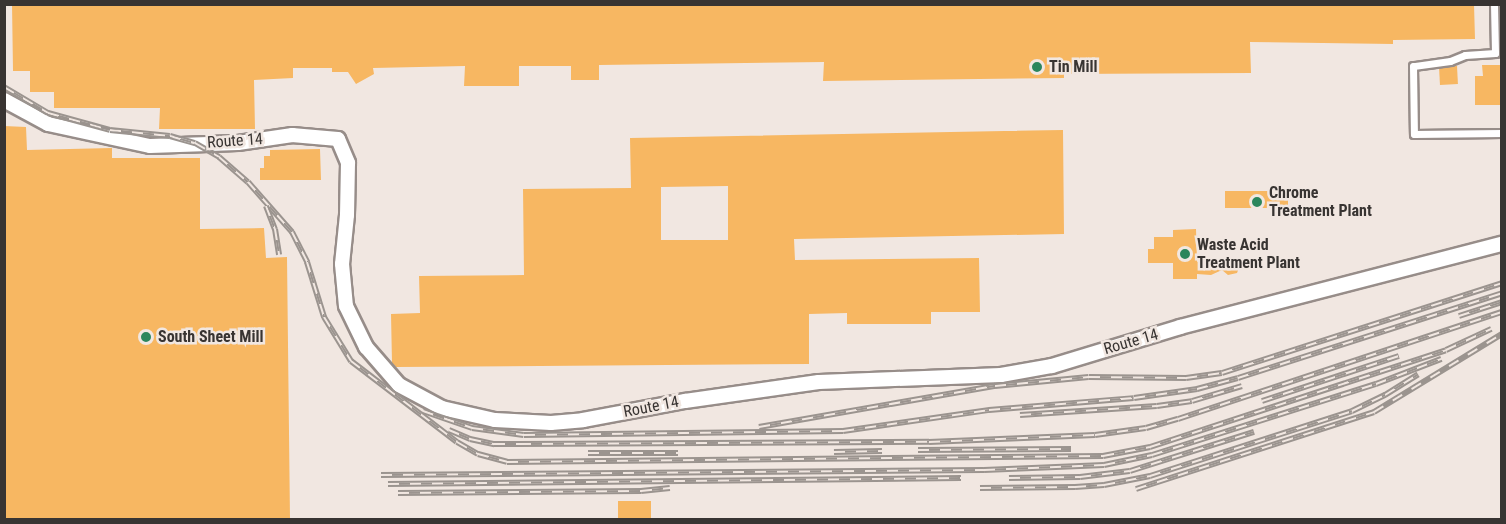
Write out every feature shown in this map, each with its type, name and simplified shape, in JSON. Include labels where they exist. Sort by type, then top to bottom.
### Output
[{"type":"street","name":"Route 14","points":[[4,100],[48,124],[150,146],[238,143],[292,135],[338,139],[348,163],[347,215],[342,264],[346,306],[366,347],[399,385],[442,408],[495,420],[551,423],[583,420],[685,401],[819,382],[1001,375],[1052,366],[1180,327],[1502,244]]},
{"type":"lane","points":[[1494,4],[1498,53],[1465,55],[1450,61],[1413,66],[1414,134],[1502,133]]},
{"type":"building","name":"Tin Mill","points":[[12,4],[1474,4],[1475,39],[1393,40],[1393,44],[1250,42],[1251,73],[1064,74],[1064,78],[823,81],[824,62],[599,65],[599,80],[571,80],[571,66],[519,66],[519,86],[464,86],[465,66],[373,68],[374,74],[356,84],[348,72],[332,72],[332,68],[293,68],[293,78],[254,80],[255,129],[159,129],[160,108],[54,108],[54,92],[30,92],[30,71],[13,71]]},
{"type":"building","points":[[1482,65],[1502,65],[1502,105],[1475,105],[1475,76],[1483,76]]},
{"type":"building","points":[[1457,66],[1458,84],[1440,85],[1439,67]]},
{"type":"building","name":"South Sheet Mill","points":[[4,126],[26,127],[27,150],[112,148],[112,158],[200,158],[200,229],[264,228],[266,258],[287,257],[290,519],[4,519]]},
{"type":"building","points":[[1063,130],[1064,234],[794,239],[795,260],[979,258],[980,312],[931,312],[931,324],[847,324],[847,313],[809,314],[809,364],[396,367],[392,363],[391,314],[420,313],[419,276],[524,275],[523,189],[631,188],[630,138]],"holes":[[[728,186],[728,240],[661,240],[661,187]]]},
{"type":"building","points":[[320,149],[321,180],[260,180],[260,168],[264,168],[264,156],[270,156],[270,150]]},
{"type":"building","name":"Chrome Treatment Plant","points":[[1225,191],[1288,191],[1288,208],[1225,208]]},
{"type":"building","points":[[1196,229],[1197,262],[1208,257],[1219,262],[1235,258],[1240,265],[1237,273],[1228,275],[1222,270],[1211,275],[1197,274],[1197,279],[1173,279],[1173,263],[1148,263],[1148,249],[1154,249],[1154,237],[1173,237],[1173,230]]},
{"type":"building","points":[[618,501],[651,501],[651,519],[618,519]]},
{"type":"railway","points":[[4,87],[48,113],[110,130],[170,136],[195,143],[219,157],[248,182],[292,232],[307,262],[324,317],[351,361],[457,442],[478,454],[507,462],[1103,456],[1150,447],[1446,350],[1491,329]]},
{"type":"railway","points":[[266,206],[275,229],[279,255]]},
{"type":"railway","points":[[759,427],[995,386],[1089,377],[1186,378],[1222,373],[1502,283]]},
{"type":"railway","points":[[423,411],[472,428],[524,435],[843,431],[989,410],[1134,398],[1197,389],[1238,378],[1502,293]]},
{"type":"railway","points":[[1459,316],[1502,302]]},
{"type":"railway","points":[[449,430],[470,439],[494,444],[929,442],[1095,435],[1146,428],[1178,419],[1502,312]]},
{"type":"railway","points":[[1136,489],[1374,412],[1502,334]]},
{"type":"railway","points":[[1262,401],[1399,356]]},
{"type":"railway","points":[[381,475],[984,470],[1104,465],[1152,455],[1376,384],[1441,359]]},
{"type":"railway","points":[[980,488],[1104,485],[1150,476],[1352,411],[1385,395],[1418,374]]},
{"type":"railway","points":[[1020,415],[1157,406],[1192,401],[1242,386]]},
{"type":"railway","points":[[1009,478],[1080,477],[1130,471],[1254,432]]},
{"type":"railway","points":[[918,450],[1071,449]]},
{"type":"railway","points":[[834,452],[882,451]]},
{"type":"railway","points":[[588,453],[678,453]]},
{"type":"railway","points":[[388,484],[961,478]]},
{"type":"railway","points":[[398,493],[641,491],[670,488]]},
{"type":"place","name":"Tin Mill","points":[[1037,67]]},
{"type":"place","name":"Chrome Treatment Plant","points":[[1257,202]]},
{"type":"place","name":"Waste Acid Treatment Plant","points":[[1185,254]]},
{"type":"place","name":"South Sheet Mill","points":[[146,337]]}]
